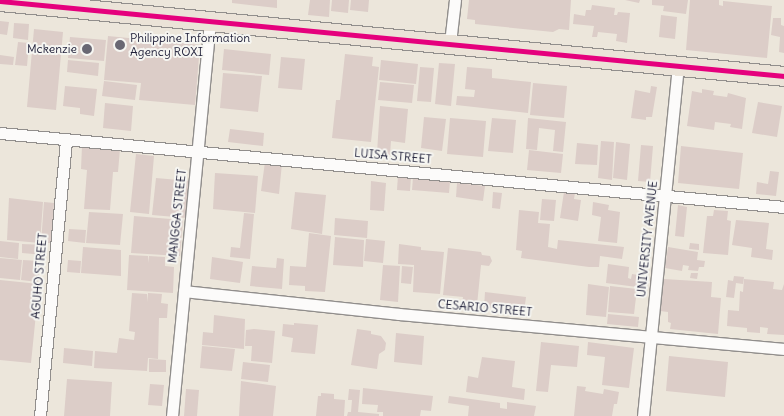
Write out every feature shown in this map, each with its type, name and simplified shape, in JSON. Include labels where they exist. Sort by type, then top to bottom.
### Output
[{"type":"main road","points":[[0,1],[85,4],[210,20],[784,76]]},
{"type":"street","points":[[450,43],[455,0]]},
{"type":"street","name":"MANGGA STREET","points":[[172,416],[210,20]]},
{"type":"street","name":"UNIVERSITY AVENUE","points":[[643,416],[678,66]]},
{"type":"street","name":"LUISA STREET","points":[[0,133],[784,207]]},
{"type":"street","name":"AGUHO STREET","points":[[40,416],[66,139]]},
{"type":"street","name":"CESARIO STREET","points":[[184,291],[399,314],[784,349]]},
{"type":"building","points":[[232,0],[277,0],[277,8],[232,3]]},
{"type":"building","points":[[310,0],[330,0],[329,17],[308,15]]},
{"type":"building","points":[[332,0],[349,0],[348,13],[331,11]]},
{"type":"building","points":[[351,0],[369,0],[368,12],[350,10]]},
{"type":"building","points":[[469,0],[571,0],[569,30],[559,29],[553,32],[475,24],[475,20],[467,19]]},
{"type":"building","points":[[625,0],[640,0],[639,3]]},
{"type":"building","points":[[652,0],[688,0],[686,14],[663,11],[664,6],[652,5]]},
{"type":"building","points":[[690,0],[719,0],[719,5],[723,6],[723,1],[772,6],[767,58],[686,50]]},
{"type":"building","points":[[592,5],[615,8],[614,15],[617,15],[618,12],[630,13],[627,43],[616,41],[617,34],[598,32],[597,37],[592,37],[594,26],[573,24],[574,14],[585,16],[586,10],[591,10]]},
{"type":"building","points":[[661,15],[677,17],[675,39],[659,37]]},
{"type":"building","points":[[773,18],[781,18],[781,25],[784,26],[784,53],[779,52],[780,37],[771,35]]},
{"type":"building","points":[[0,21],[9,22],[7,35],[0,34]]},
{"type":"building","points":[[14,23],[29,24],[28,40],[13,38]]},
{"type":"building","points":[[34,29],[63,32],[56,110],[27,107]]},
{"type":"building","points":[[108,36],[200,45],[195,105],[139,100],[141,83],[104,80]]},
{"type":"building","name":"Mckenzie","points":[[70,37],[106,40],[104,61],[68,58]]},
{"type":"building","points":[[18,42],[29,43],[27,66],[15,65]]},
{"type":"building","points":[[224,49],[271,54],[269,75],[222,70]]},
{"type":"building","points":[[345,54],[373,57],[372,66],[379,67],[371,142],[332,138],[336,100],[340,100]]},
{"type":"building","points":[[0,55],[14,57],[13,65],[0,64]]},
{"type":"building","points":[[281,57],[305,59],[302,90],[278,88]]},
{"type":"building","points":[[68,60],[99,63],[98,76],[67,72]]},
{"type":"building","points":[[381,60],[418,64],[416,84],[379,80]]},
{"type":"building","points":[[439,63],[455,64],[451,106],[435,104]]},
{"type":"building","points":[[420,67],[434,68],[431,102],[417,101]]},
{"type":"building","points":[[467,67],[492,69],[492,78],[531,82],[528,113],[456,105],[457,96],[474,97],[475,90],[465,89]]},
{"type":"building","points":[[223,73],[262,76],[258,112],[220,108]]},
{"type":"building","points":[[104,81],[137,85],[135,100],[102,96]]},
{"type":"building","points":[[380,82],[414,85],[412,103],[378,100]]},
{"type":"building","points":[[533,83],[567,86],[564,118],[530,115]]},
{"type":"building","points":[[65,86],[97,89],[94,116],[80,114],[80,108],[63,106]]},
{"type":"building","points":[[651,86],[657,87],[652,117],[646,117],[646,120],[631,118],[635,90],[650,93]]},
{"type":"building","points":[[702,89],[714,91],[713,95],[727,97],[728,93],[746,98],[742,129],[730,127],[731,124],[715,122],[714,130],[687,126],[692,91],[702,93]]},
{"type":"building","points":[[758,102],[782,106],[777,137],[752,133]]},
{"type":"building","points":[[105,103],[133,106],[131,131],[103,128]]},
{"type":"building","points":[[380,106],[408,109],[405,143],[391,141],[390,155],[377,153]]},
{"type":"building","points":[[424,117],[446,119],[442,151],[421,148]]},
{"type":"building","points":[[450,118],[486,121],[483,157],[447,154]]},
{"type":"building","points":[[492,118],[516,120],[513,153],[488,151]]},
{"type":"building","points":[[528,118],[566,122],[563,152],[553,151],[555,130],[539,128],[537,150],[526,149]]},
{"type":"building","points":[[230,129],[264,133],[263,146],[228,142]]},
{"type":"building","points":[[601,141],[614,142],[612,180],[598,178]]},
{"type":"building","points":[[616,142],[630,144],[627,180],[613,178]]},
{"type":"building","points":[[577,143],[598,145],[597,165],[575,164]]},
{"type":"building","points":[[641,145],[653,146],[650,182],[638,181]]},
{"type":"building","points":[[82,146],[120,149],[118,172],[113,172],[110,210],[84,209],[87,170],[81,169]]},
{"type":"building","points":[[681,146],[743,153],[739,189],[678,183]]},
{"type":"building","points":[[529,150],[563,154],[561,173],[527,170]]},
{"type":"building","points":[[136,154],[154,156],[149,214],[130,212]]},
{"type":"building","points":[[265,162],[282,163],[279,194],[261,191]]},
{"type":"building","points":[[770,171],[779,172],[776,196],[756,194],[757,182],[768,184]]},
{"type":"building","points":[[215,173],[258,176],[255,213],[213,209]]},
{"type":"building","points":[[398,175],[411,177],[410,191],[397,190]]},
{"type":"building","points":[[413,177],[450,181],[449,193],[412,190]]},
{"type":"building","points":[[156,178],[190,181],[187,218],[152,215]]},
{"type":"building","points":[[371,181],[386,183],[384,211],[370,210]]},
{"type":"building","points":[[457,183],[485,186],[483,201],[456,197]]},
{"type":"building","points":[[295,192],[326,195],[322,234],[291,229]]},
{"type":"building","points":[[493,192],[502,193],[500,209],[492,208]]},
{"type":"building","points":[[564,192],[575,193],[574,199],[581,200],[578,221],[560,218]]},
{"type":"building","points":[[9,198],[43,202],[40,243],[7,240]]},
{"type":"building","points":[[542,199],[556,200],[554,221],[540,220]]},
{"type":"building","points":[[44,202],[54,203],[51,243],[41,243]]},
{"type":"building","points":[[593,202],[609,205],[608,210],[620,212],[617,243],[598,241],[601,217],[592,215]]},
{"type":"building","points":[[678,205],[687,207],[684,237],[675,236]]},
{"type":"building","points":[[519,210],[539,212],[538,223],[550,224],[548,247],[557,249],[558,240],[624,247],[622,259],[600,256],[599,267],[589,267],[521,258],[522,251],[516,250]]},
{"type":"building","points":[[714,210],[728,211],[727,220],[731,221],[728,255],[703,253],[707,216],[713,216]]},
{"type":"building","points":[[89,212],[123,214],[120,245],[86,243]]},
{"type":"building","points":[[244,213],[254,214],[250,259],[230,257],[231,247],[240,248]]},
{"type":"building","points":[[134,216],[183,220],[180,256],[131,253]]},
{"type":"building","points":[[335,218],[368,221],[367,238],[334,235]]},
{"type":"building","points":[[736,220],[769,223],[766,249],[773,250],[772,260],[751,257],[752,248],[732,245]]},
{"type":"building","points":[[69,229],[86,230],[85,243],[68,241]]},
{"type":"building","points":[[309,233],[331,236],[325,292],[305,291],[305,286],[289,285],[290,266],[306,267]]},
{"type":"building","points":[[335,237],[364,240],[363,267],[333,265]]},
{"type":"building","points":[[366,239],[385,241],[383,263],[364,261]]},
{"type":"building","points":[[0,241],[19,243],[18,259],[0,257]]},
{"type":"building","points":[[690,243],[699,244],[699,250],[689,249]]},
{"type":"building","points":[[22,244],[46,245],[45,255],[22,253]]},
{"type":"building","points":[[399,244],[421,247],[421,250],[444,252],[440,294],[413,292],[414,265],[398,264]]},
{"type":"building","points":[[83,247],[121,250],[121,276],[81,273]]},
{"type":"building","points":[[668,247],[698,252],[697,260],[705,261],[704,267],[699,267],[698,271],[688,270],[689,266],[683,265],[682,271],[665,268]]},
{"type":"building","points":[[448,248],[481,252],[482,255],[490,256],[492,261],[489,266],[481,265],[477,305],[462,304],[463,297],[443,295]]},
{"type":"building","points":[[129,255],[148,256],[148,263],[149,256],[165,257],[165,266],[174,267],[173,293],[127,290]]},
{"type":"building","points":[[212,257],[243,262],[240,283],[210,279]]},
{"type":"building","points":[[0,258],[22,260],[20,280],[0,278]]},
{"type":"building","points":[[277,258],[284,259],[282,289],[250,286],[252,266],[276,268]]},
{"type":"building","points":[[23,260],[40,261],[38,282],[21,280]]},
{"type":"building","points":[[68,260],[81,261],[80,273],[67,272]]},
{"type":"building","points":[[608,264],[629,267],[628,278],[631,279],[632,274],[638,275],[637,287],[606,283]]},
{"type":"building","points":[[383,265],[400,266],[398,302],[380,300]]},
{"type":"building","points":[[402,266],[413,267],[411,284],[401,283]]},
{"type":"building","points":[[691,273],[698,273],[697,279],[690,278]]},
{"type":"building","points":[[734,276],[744,277],[743,284],[736,283],[734,298],[726,297],[728,280],[733,281]]},
{"type":"building","points":[[664,279],[712,282],[711,297],[721,298],[718,334],[670,329],[671,323],[668,322],[668,312],[660,311]]},
{"type":"building","points":[[744,279],[774,282],[773,289],[782,290],[784,284],[784,335],[767,334],[768,328],[760,327],[760,333],[747,332],[747,328],[727,326],[728,310],[739,311],[740,291],[743,292]]},
{"type":"building","points":[[0,280],[39,284],[31,363],[0,360]]},
{"type":"building","points":[[588,284],[609,287],[606,317],[586,315]]},
{"type":"building","points":[[610,286],[637,289],[634,314],[608,312]]},
{"type":"building","points":[[485,292],[526,297],[524,312],[484,307]]},
{"type":"building","points":[[132,293],[147,294],[148,302],[148,293],[162,294],[161,303],[168,304],[167,318],[159,318],[158,359],[148,358],[147,371],[94,368],[95,351],[117,353],[119,338],[134,340],[135,332],[129,331]]},
{"type":"building","points":[[608,314],[639,317],[638,327],[607,324]]},
{"type":"building","points":[[214,315],[245,319],[244,349],[202,345],[203,332],[213,333]]},
{"type":"building","points":[[294,323],[318,325],[315,354],[291,352],[293,338],[282,336],[283,324],[294,325]]},
{"type":"building","points":[[357,329],[371,331],[371,334],[381,336],[386,343],[385,350],[379,354],[377,369],[351,365]]},
{"type":"building","points":[[246,330],[275,331],[272,363],[251,361],[252,346],[245,346]]},
{"type":"building","points":[[396,333],[424,336],[422,365],[394,362]]},
{"type":"building","points":[[541,342],[579,346],[577,367],[551,365],[548,392],[536,391]]},
{"type":"building","points":[[588,342],[634,348],[629,388],[602,385],[605,357],[587,355]]},
{"type":"building","points":[[202,346],[235,349],[232,371],[200,368]]},
{"type":"building","points":[[64,348],[93,351],[92,366],[63,363]]},
{"type":"building","points":[[669,356],[728,362],[725,397],[666,391]]},
{"type":"building","points":[[482,357],[515,361],[512,387],[525,389],[524,400],[466,392],[468,376],[478,378]]},
{"type":"building","points":[[149,359],[166,360],[166,372],[149,372]]},
{"type":"building","points":[[243,362],[270,365],[268,382],[241,379]]},
{"type":"building","points":[[67,379],[112,382],[110,416],[64,416]]},
{"type":"building","points":[[241,381],[276,386],[273,416],[239,416]]},
{"type":"building","points":[[150,384],[164,385],[162,406],[148,405]]},
{"type":"building","points":[[577,386],[586,387],[585,391],[603,394],[604,389],[619,392],[612,416],[574,416]]},
{"type":"building","points":[[363,388],[433,396],[431,411],[421,410],[420,416],[383,416],[383,412],[377,412],[378,405],[362,404]]},
{"type":"building","points":[[186,389],[199,390],[197,416],[184,416]]},
{"type":"building","points":[[349,389],[360,390],[358,412],[379,414],[379,416],[347,416],[348,412],[351,412],[352,400],[348,400]]},
{"type":"building","points":[[321,393],[334,394],[334,399],[345,400],[344,416],[316,416],[318,396],[321,396]]},
{"type":"building","points":[[449,396],[500,403],[500,408],[507,409],[507,402],[536,406],[534,416],[468,416],[469,406],[448,403]]},
{"type":"transit line","points":[[0,1],[784,76]]},
{"type":"place","name":"Philippine Information Agency ROXI","points":[[120,45]]},
{"type":"place","name":"Mckenzie","points":[[87,49]]}]
